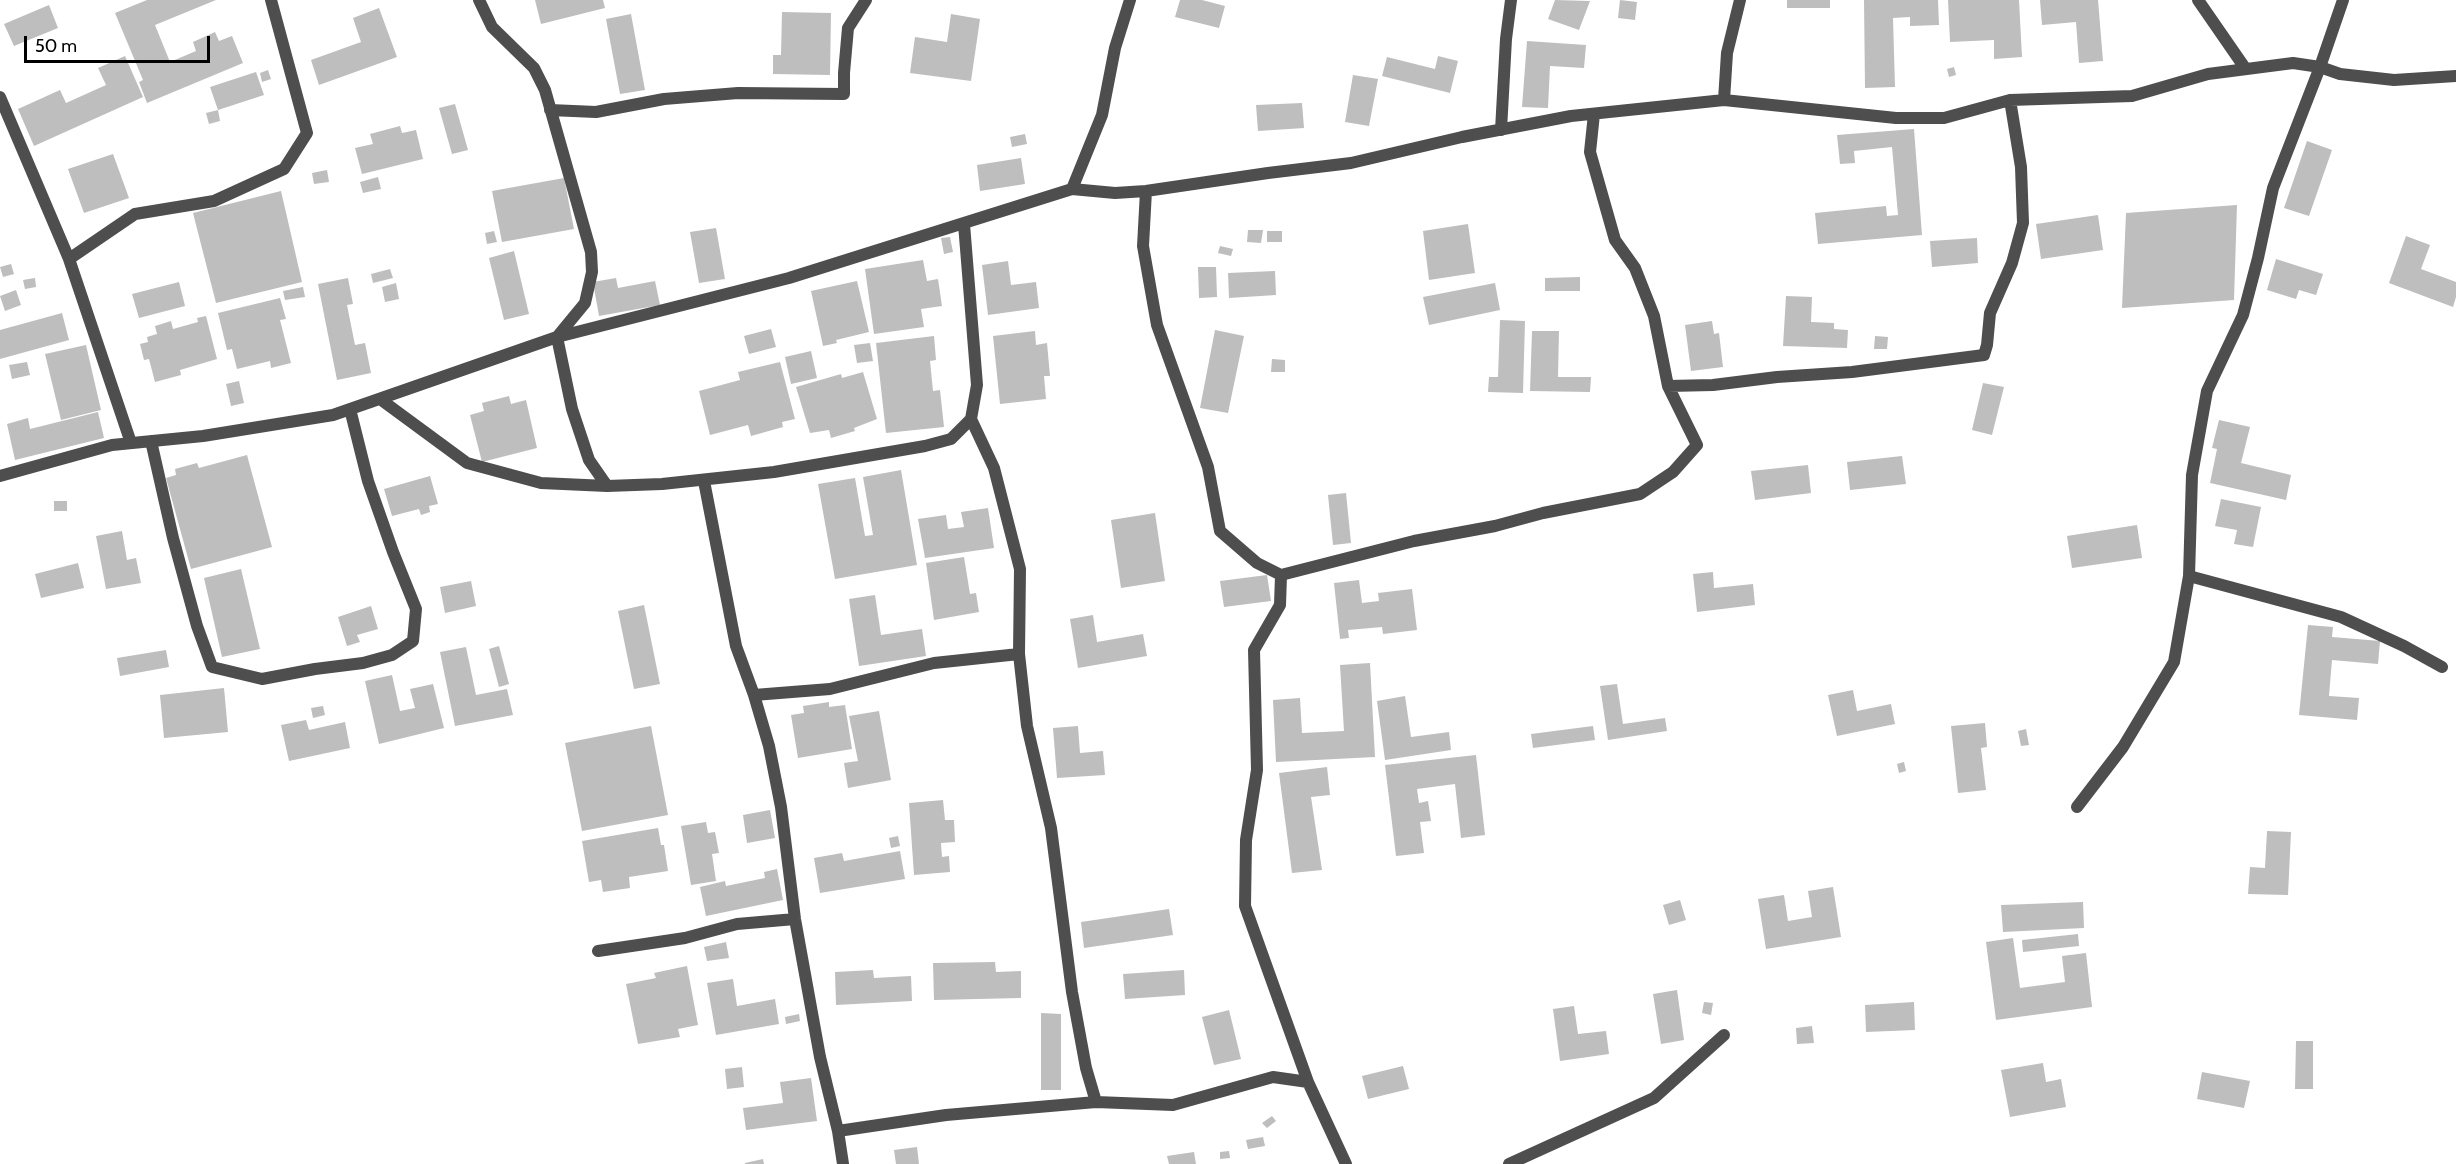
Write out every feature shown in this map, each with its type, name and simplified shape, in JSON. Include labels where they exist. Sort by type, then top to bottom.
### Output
[{"type":"street","points":[[69,259],[135,214],[214,201],[284,169],[307,133],[271,0]]},
{"type":"street","points":[[478,0],[492,27],[534,68],[544,90],[591,252],[592,272],[585,303],[557,337]]},
{"type":"street","points":[[550,110],[596,112],[664,99],[738,93],[844,94],[848,28],[866,0]]},
{"type":"street","points":[[1072,189],[1102,115],[1115,48],[1131,0]]},
{"type":"street","points":[[1501,130],[1506,39],[1511,0]]},
{"type":"street","points":[[1724,100],[1727,53],[1740,0]]},
{"type":"street","points":[[2198,0],[2245,68]]},
{"type":"street","points":[[2077,807],[2123,747],[2174,662],[2189,576],[2192,475],[2207,391],[2243,315],[2273,188],[2320,67],[2343,0]]},
{"type":"street","points":[[0,476],[112,446],[214,434],[333,415],[557,337],[789,278],[1072,189],[1115,193],[1146,191],[1268,172],[1351,163],[1501,130],[1594,114],[1724,100],[1896,118],[1944,118],[2010,100],[2132,96],[2208,74],[2293,63],[2320,67],[2340,74],[2394,80],[2456,76]]},
{"type":"street","points":[[0,97],[69,259],[131,443]]},
{"type":"street","points":[[1668,386],[1713,385],[1777,377],[1852,372],[1984,355],[1990,313],[2012,263],[2023,223],[2021,167],[2010,100]]},
{"type":"street","points":[[1146,191],[1143,246],[1157,325],[1208,467],[1220,531],[1257,563],[1281,574],[1414,541],[1495,526],[1543,513],[1640,494],[1673,472],[1697,446],[1668,386],[1654,316],[1635,268],[1615,240],[1590,152],[1594,114]]},
{"type":"street","points":[[964,224],[977,385],[971,419],[994,468],[1020,569],[1018,654],[1027,726],[1051,828],[1072,992],[1086,1068],[1096,1102]]},
{"type":"street","points":[[557,337],[572,409],[589,460],[607,486]]},
{"type":"street","points":[[380,399],[467,463],[541,483],[607,486],[704,481],[774,472],[925,446],[951,438],[971,419]]},
{"type":"street","points":[[152,441],[173,538],[197,626],[212,667],[262,679],[363,663],[392,655],[413,641],[416,609],[368,480],[350,409]]},
{"type":"street","points":[[704,481],[735,646],[754,695],[769,747],[777,787],[795,919],[820,1057],[838,1131],[843,1164]]},
{"type":"street","points":[[1281,574],[1280,605],[1254,650],[1257,770],[1246,840],[1245,906],[1308,1082],[1346,1164]]},
{"type":"street","points":[[2189,576],[2341,617],[2404,646],[2442,667]]},
{"type":"street","points":[[754,695],[830,689],[934,663],[1018,654]]},
{"type":"street","points":[[598,951],[685,938],[737,924],[795,919]]},
{"type":"street","points":[[1509,1164],[1654,1098],[1724,1035]]},
{"type":"street","points":[[838,1131],[946,1114],[1096,1102],[1173,1105],[1273,1077],[1308,1082]]},
{"type":"building","points":[[147,0],[216,0],[155,25],[170,62],[196,51],[193,42],[215,32],[219,41],[232,36],[243,63],[147,103],[139,82],[143,80],[115,13]]},
{"type":"building","points":[[535,0],[603,0],[605,8],[541,24]]},
{"type":"building","points":[[1180,0],[1202,0],[1225,6],[1219,28],[1175,17]]},
{"type":"building","points":[[1555,0],[1590,1],[1579,30],[1548,19]]},
{"type":"building","points":[[1620,0],[1637,2],[1635,20],[1618,18]]},
{"type":"building","points":[[1787,0],[1830,0],[1830,8],[1787,8]]},
{"type":"building","points":[[1864,0],[1938,0],[1939,25],[1910,26],[1910,17],[1893,18],[1895,87],[1865,88]]},
{"type":"building","points":[[1948,0],[2019,0],[2022,57],[1994,59],[1994,40],[1950,42]]},
{"type":"building","points":[[2040,0],[2098,0],[2103,61],[2079,63],[2076,22],[2042,25]]},
{"type":"building","points":[[49,5],[58,28],[14,46],[4,24]]},
{"type":"building","points":[[379,8],[397,57],[319,85],[311,60],[361,42],[353,18]]},
{"type":"building","points":[[782,12],[831,13],[830,75],[773,74],[773,55],[781,55]]},
{"type":"building","points":[[631,14],[645,90],[620,94],[606,19]]},
{"type":"building","points":[[951,14],[980,19],[971,81],[910,73],[915,37],[947,42]]},
{"type":"building","points":[[1527,41],[1586,45],[1584,68],[1550,66],[1548,108],[1522,107]]},
{"type":"building","points":[[125,56],[143,97],[34,146],[18,109],[60,90],[66,103],[106,85],[98,68]]},
{"type":"building","points":[[1438,56],[1458,61],[1450,93],[1382,76],[1387,57],[1435,69]]},
{"type":"building","points":[[1954,67],[1956,75],[1949,77],[1947,69]]},
{"type":"building","points":[[268,70],[271,79],[262,82],[260,73]]},
{"type":"building","points":[[256,72],[264,95],[218,110],[210,87]]},
{"type":"building","points":[[1353,75],[1378,79],[1369,126],[1345,122]]},
{"type":"building","points":[[1302,103],[1304,128],[1258,131],[1256,105]]},
{"type":"building","points":[[455,104],[468,150],[452,154],[439,108]]},
{"type":"building","points":[[218,110],[220,121],[209,124],[206,113]]},
{"type":"building","points":[[400,126],[402,133],[416,130],[423,159],[362,174],[355,148],[373,144],[370,134]]},
{"type":"building","points":[[1914,129],[1922,235],[1818,244],[1815,213],[1886,206],[1887,216],[1898,215],[1892,147],[1854,151],[1855,163],[1840,164],[1837,135]]},
{"type":"building","points":[[1025,134],[1027,144],[1012,147],[1010,137]]},
{"type":"building","points":[[2307,141],[2332,150],[2309,216],[2284,208]]},
{"type":"building","points":[[113,154],[129,198],[84,213],[68,169]]},
{"type":"building","points":[[1021,158],[1025,184],[980,191],[977,165]]},
{"type":"building","points":[[327,170],[329,182],[314,184],[312,173]]},
{"type":"building","points":[[378,177],[381,189],[363,193],[360,182]]},
{"type":"building","points":[[564,178],[574,229],[502,242],[492,191]]},
{"type":"building","points":[[281,191],[302,282],[216,303],[193,213]]},
{"type":"building","points":[[2237,205],[2234,300],[2122,308],[2126,213]]},
{"type":"building","points":[[2098,215],[2103,250],[2041,259],[2036,224]]},
{"type":"building","points":[[1468,224],[1475,273],[1429,280],[1423,231]]},
{"type":"building","points":[[716,228],[725,279],[699,283],[690,232]]},
{"type":"building","points":[[1248,230],[1263,230],[1261,243],[1247,242]]},
{"type":"building","points":[[494,231],[497,242],[487,244],[485,233]]},
{"type":"building","points":[[1267,231],[1282,231],[1282,242],[1267,242]]},
{"type":"building","points":[[2406,236],[2430,245],[2421,269],[2456,282],[2453,307],[2389,283]]},
{"type":"building","points":[[950,237],[953,252],[944,254],[941,238]]},
{"type":"building","points":[[1977,238],[1978,263],[1932,267],[1930,241]]},
{"type":"building","points":[[1220,246],[1233,249],[1231,256],[1218,253]]},
{"type":"building","points":[[514,251],[529,314],[504,320],[489,258]]},
{"type":"building","points":[[2276,259],[2323,274],[2316,295],[2299,290],[2296,299],[2267,290]]},
{"type":"building","points":[[923,260],[927,281],[938,279],[942,306],[921,309],[924,327],[874,334],[865,269]]},
{"type":"building","points":[[1008,261],[1011,285],[1036,282],[1039,308],[988,315],[982,265]]},
{"type":"building","points":[[11,264],[14,274],[3,277],[0,267]]},
{"type":"building","points":[[1198,267],[1216,267],[1217,297],[1199,298]]},
{"type":"building","points":[[390,269],[393,278],[373,283],[371,274]]},
{"type":"building","points":[[1275,271],[1276,295],[1229,298],[1228,273]]},
{"type":"building","points":[[1580,277],[1580,291],[1545,291],[1545,278]]},
{"type":"building","points":[[35,278],[36,287],[25,289],[23,280]]},
{"type":"building","points":[[348,278],[353,304],[347,305],[355,345],[365,343],[371,373],[337,380],[318,284]]},
{"type":"building","points":[[616,278],[618,288],[655,281],[660,305],[599,316],[593,282]]},
{"type":"building","points":[[857,281],[869,332],[836,340],[837,343],[823,346],[811,291]]},
{"type":"building","points":[[179,282],[185,306],[139,318],[132,294]]},
{"type":"building","points":[[396,283],[399,299],[385,302],[382,287]]},
{"type":"building","points":[[1495,283],[1500,310],[1429,325],[1423,297]]},
{"type":"building","points":[[303,287],[305,297],[285,300],[283,291]]},
{"type":"building","points":[[16,290],[21,305],[5,311],[0,296]]},
{"type":"building","points":[[1786,296],[1812,297],[1811,322],[1834,323],[1834,329],[1848,330],[1847,348],[1783,346]]},
{"type":"building","points":[[280,298],[286,319],[280,320],[291,363],[271,368],[270,361],[237,369],[232,349],[227,350],[218,313]]},
{"type":"building","points":[[62,313],[69,340],[0,359],[0,330]]},
{"type":"building","points":[[206,316],[217,359],[180,370],[181,375],[155,382],[149,359],[144,360],[140,344],[148,342],[147,337],[157,334],[155,326],[171,321],[173,329],[198,322],[197,318]]},
{"type":"building","points":[[1500,320],[1525,321],[1523,393],[1488,392],[1489,377],[1498,377]]},
{"type":"building","points":[[1712,321],[1714,334],[1719,333],[1723,367],[1691,371],[1685,325]]},
{"type":"building","points":[[771,329],[776,347],[749,354],[744,336]]},
{"type":"building","points":[[1215,330],[1244,336],[1228,413],[1200,408]]},
{"type":"building","points":[[1035,331],[1036,345],[1047,343],[1050,376],[1044,376],[1046,399],[1000,404],[993,336]]},
{"type":"building","points":[[1532,331],[1559,331],[1558,377],[1591,377],[1590,392],[1530,391]]},
{"type":"building","points":[[934,336],[936,360],[930,361],[933,391],[940,390],[944,427],[886,433],[876,343]]},
{"type":"building","points":[[1875,336],[1888,337],[1887,349],[1874,349]]},
{"type":"building","points":[[870,343],[873,361],[857,363],[854,345]]},
{"type":"building","points":[[86,345],[101,410],[61,420],[45,354]]},
{"type":"building","points":[[811,351],[817,378],[791,384],[785,357]]},
{"type":"building","points":[[1272,359],[1285,360],[1285,372],[1271,372]]},
{"type":"building","points":[[27,362],[30,375],[12,379],[9,365]]},
{"type":"building","points":[[780,362],[795,419],[782,422],[783,427],[751,436],[748,425],[710,435],[699,391],[740,380],[738,372]]},
{"type":"building","points":[[863,372],[877,419],[854,428],[855,431],[831,438],[829,430],[810,433],[796,387],[841,374],[842,378]]},
{"type":"building","points":[[239,381],[244,403],[231,406],[226,384]]},
{"type":"building","points":[[1983,383],[2004,387],[1992,435],[1972,430]]},
{"type":"building","points":[[509,396],[511,404],[526,400],[537,448],[482,462],[470,415],[484,411],[482,403]]},
{"type":"building","points":[[98,412],[104,438],[15,460],[7,424],[28,418],[30,429]]},
{"type":"building","points":[[2219,420],[2250,427],[2241,463],[2291,475],[2286,500],[2210,483],[2217,449],[2212,448]]},
{"type":"building","points":[[247,455],[272,547],[191,569],[166,478],[176,475],[175,469],[197,463],[199,468]]},
{"type":"building","points":[[1902,456],[1906,484],[1850,490],[1847,462]]},
{"type":"building","points":[[1808,465],[1811,493],[1755,500],[1751,471]]},
{"type":"building","points":[[901,470],[917,565],[835,579],[818,484],[855,478],[865,536],[873,535],[863,477]]},
{"type":"building","points":[[430,476],[438,504],[429,506],[430,512],[421,515],[419,509],[392,516],[384,489]]},
{"type":"building","points":[[1346,493],[1351,543],[1333,545],[1328,495]]},
{"type":"building","points":[[2221,499],[2261,507],[2253,547],[2234,544],[2237,530],[2215,526]]},
{"type":"building","points":[[54,501],[67,501],[67,511],[54,511]]},
{"type":"building","points":[[988,508],[994,548],[925,558],[918,519],[946,515],[948,529],[964,527],[961,512]]},
{"type":"building","points":[[1155,513],[1165,581],[1121,588],[1111,520]]},
{"type":"building","points":[[2137,525],[2142,558],[2072,568],[2067,536]]},
{"type":"building","points":[[122,531],[127,560],[136,558],[141,583],[106,589],[96,536]]},
{"type":"building","points":[[964,557],[970,594],[976,593],[979,612],[934,620],[926,563]]},
{"type":"building","points":[[78,563],[84,588],[41,598],[35,574]]},
{"type":"building","points":[[241,569],[260,649],[222,657],[204,578]]},
{"type":"building","points":[[1713,572],[1714,588],[1753,584],[1755,605],[1697,612],[1693,574]]},
{"type":"building","points":[[1267,575],[1271,601],[1224,607],[1220,581]]},
{"type":"building","points":[[1359,580],[1362,603],[1379,601],[1378,593],[1412,589],[1417,630],[1383,634],[1382,627],[1348,630],[1349,638],[1340,639],[1334,583]]},
{"type":"building","points":[[471,581],[476,606],[445,613],[440,587]]},
{"type":"building","points":[[875,595],[881,635],[922,629],[926,656],[859,666],[849,599]]},
{"type":"building","points":[[644,605],[660,684],[634,689],[618,611]]},
{"type":"building","points":[[371,606],[378,629],[357,635],[360,642],[347,646],[338,617]]},
{"type":"building","points":[[1093,615],[1097,642],[1143,634],[1147,656],[1078,668],[1070,619]]},
{"type":"building","points":[[2308,625],[2333,627],[2332,637],[2380,641],[2378,664],[2332,660],[2329,696],[2359,698],[2357,720],[2299,715]]},
{"type":"building","points":[[499,646],[509,684],[499,687],[489,649]]},
{"type":"building","points":[[466,647],[476,695],[507,689],[513,715],[455,726],[440,652]]},
{"type":"building","points":[[166,650],[169,667],[120,676],[117,658]]},
{"type":"building","points":[[1370,663],[1375,757],[1276,762],[1273,700],[1300,698],[1302,733],[1344,731],[1340,665]]},
{"type":"building","points":[[392,675],[400,711],[415,708],[410,689],[433,684],[444,728],[379,744],[365,681]]},
{"type":"building","points":[[1617,684],[1623,724],[1665,718],[1667,731],[1608,740],[1600,686]]},
{"type":"building","points":[[224,688],[228,732],[164,738],[160,695]]},
{"type":"building","points":[[1853,690],[1857,711],[1891,704],[1895,724],[1837,736],[1828,695]]},
{"type":"building","points":[[1405,696],[1411,737],[1449,732],[1451,750],[1385,760],[1377,701]]},
{"type":"building","points":[[829,702],[829,707],[845,705],[852,749],[798,758],[791,715],[804,713],[803,706]]},
{"type":"building","points":[[323,706],[325,715],[313,718],[311,708]]},
{"type":"building","points":[[879,711],[891,780],[848,788],[844,763],[858,761],[849,716]]},
{"type":"building","points":[[306,720],[309,730],[345,722],[350,748],[289,761],[281,725]]},
{"type":"building","points":[[1985,723],[1987,747],[1981,748],[1986,790],[1958,793],[1951,726]]},
{"type":"building","points":[[651,726],[668,815],[582,831],[565,743]]},
{"type":"building","points":[[1078,726],[1080,753],[1103,751],[1105,775],[1057,778],[1053,728]]},
{"type":"building","points":[[1593,726],[1595,740],[1533,748],[1531,734]]},
{"type":"building","points":[[2026,729],[2029,745],[2021,746],[2018,731]]},
{"type":"building","points":[[1476,755],[1485,835],[1461,838],[1455,784],[1417,789],[1419,803],[1428,801],[1431,821],[1420,822],[1424,853],[1396,856],[1385,765]]},
{"type":"building","points":[[1904,762],[1906,771],[1899,773],[1897,764]]},
{"type":"building","points":[[1327,767],[1330,795],[1311,797],[1322,870],[1292,873],[1279,773]]},
{"type":"building","points":[[943,800],[945,820],[954,820],[955,842],[941,843],[942,857],[949,856],[950,872],[914,875],[909,803]]},
{"type":"building","points":[[770,810],[775,838],[747,843],[743,815]]},
{"type":"building","points":[[706,822],[708,833],[715,832],[719,853],[712,854],[716,881],[691,885],[681,826]]},
{"type":"building","points":[[658,828],[661,845],[664,845],[668,871],[629,877],[630,888],[603,892],[601,880],[589,882],[582,841]]},
{"type":"building","points":[[2267,831],[2291,832],[2288,895],[2248,894],[2250,867],[2265,868]]},
{"type":"building","points":[[898,836],[900,846],[891,848],[889,838]]},
{"type":"building","points":[[900,851],[905,879],[820,893],[814,858],[842,853],[844,861]]},
{"type":"building","points":[[777,869],[783,900],[706,916],[700,887],[725,881],[726,886],[765,878],[764,872]]},
{"type":"building","points":[[1833,887],[1841,937],[1766,949],[1758,899],[1784,895],[1788,921],[1812,917],[1808,891]]},
{"type":"building","points":[[1680,900],[1686,920],[1669,925],[1663,905]]},
{"type":"building","points":[[2083,902],[2084,928],[2003,932],[2001,905]]},
{"type":"building","points":[[1169,909],[1173,935],[1084,948],[1081,922]]},
{"type":"building","points":[[2078,934],[2079,946],[2023,952],[2022,940]]},
{"type":"building","points":[[2013,938],[2020,988],[2065,982],[2062,956],[2086,953],[2092,1007],[1996,1020],[1986,942]]},
{"type":"building","points":[[726,942],[729,958],[707,961],[704,947]]},
{"type":"building","points":[[995,962],[996,972],[1021,971],[1021,998],[934,1000],[933,963]]},
{"type":"building","points":[[687,966],[698,1025],[678,1029],[680,1037],[638,1044],[626,984],[656,978],[654,973]]},
{"type":"building","points":[[873,970],[874,978],[911,976],[912,1001],[836,1005],[835,972]]},
{"type":"building","points":[[1184,970],[1185,995],[1125,999],[1123,974]]},
{"type":"building","points":[[733,979],[737,1006],[775,999],[779,1024],[716,1035],[707,983]]},
{"type":"building","points":[[1677,990],[1684,1040],[1661,1044],[1653,994]]},
{"type":"building","points":[[1704,1002],[1713,1003],[1711,1015],[1702,1013]]},
{"type":"building","points":[[1914,1002],[1915,1030],[1866,1032],[1865,1005]]},
{"type":"building","points":[[1574,1006],[1578,1034],[1606,1031],[1609,1054],[1560,1061],[1553,1009]]},
{"type":"building","points":[[1229,1010],[1241,1059],[1214,1065],[1202,1017]]},
{"type":"building","points":[[1041,1013],[1061,1014],[1061,1090],[1041,1090]]},
{"type":"building","points":[[799,1014],[800,1021],[786,1024],[785,1017]]},
{"type":"building","points":[[1812,1026],[1814,1043],[1797,1044],[1796,1028]]},
{"type":"building","points":[[2296,1041],[2313,1041],[2313,1089],[2295,1089]]},
{"type":"building","points":[[2043,1063],[2046,1082],[2061,1079],[2066,1107],[2010,1117],[2001,1070]]},
{"type":"building","points":[[1403,1066],[1409,1089],[1368,1099],[1362,1076]]},
{"type":"building","points":[[742,1067],[744,1087],[727,1089],[725,1069]]},
{"type":"building","points":[[2202,1072],[2250,1081],[2244,1108],[2197,1099]]},
{"type":"building","points":[[811,1078],[817,1121],[746,1130],[743,1108],[783,1103],[780,1082]]},
{"type":"building","points":[[1272,1116],[1276,1121],[1267,1128],[1262,1123]]},
{"type":"building","points":[[1263,1137],[1265,1146],[1248,1149],[1246,1140]]},
{"type":"building","points":[[917,1147],[919,1164],[896,1164],[894,1150]]},
{"type":"building","points":[[1229,1151],[1230,1158],[1220,1159],[1220,1152]]},
{"type":"building","points":[[1194,1152],[1196,1164],[1169,1164],[1167,1156]]},
{"type":"building","points":[[763,1159],[764,1164],[745,1164],[745,1163]]}]
